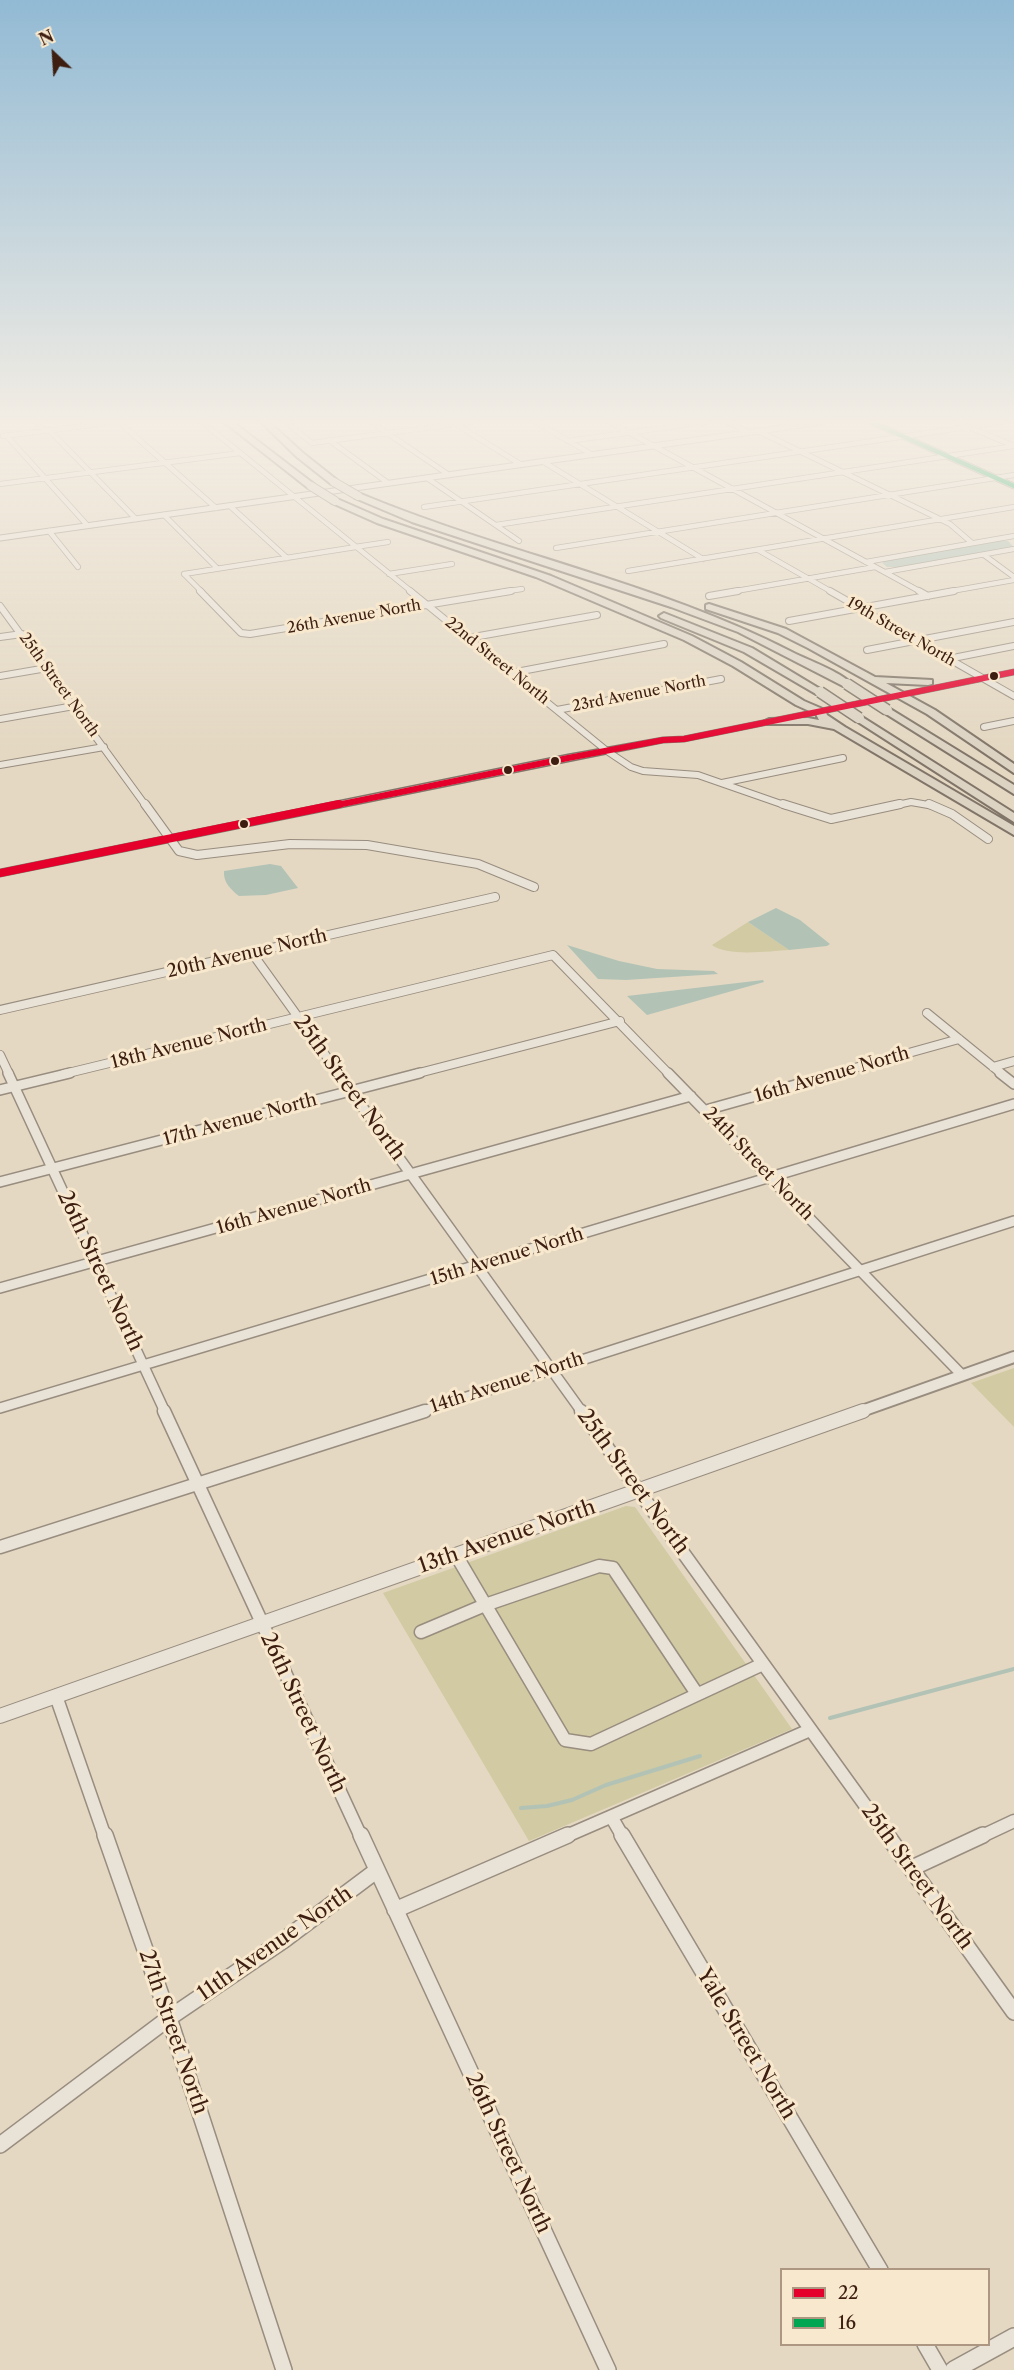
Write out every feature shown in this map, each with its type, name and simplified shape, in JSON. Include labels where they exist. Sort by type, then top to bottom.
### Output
[{"type":"highway","points":[[414,533],[711,633],[783,669],[1014,818]]},
{"type":"highway","points":[[453,533],[742,630],[847,684],[1014,790]]},
{"type":"highway","points":[[556,567],[733,614],[792,636],[931,712],[1014,769]]},
{"type":"highway","points":[[539,575],[688,638],[737,664],[806,706],[821,712]]},
{"type":"highway","points":[[869,677],[891,682],[932,685]]},
{"type":"highway","points":[[931,712],[923,702],[923,698],[932,685]]},
{"type":"highway","points":[[875,701],[890,690]]},
{"type":"highway","points":[[771,718],[788,704],[790,697]]},
{"type":"highway","points":[[821,712],[825,706],[835,700]]},
{"type":"highway","points":[[821,712],[822,717],[841,729],[1014,831]]},
{"type":"highway","points":[[771,718],[815,722],[841,729]]},
{"type":"main road","points":[[771,718],[821,712],[900,696],[973,674],[1014,666]]},
{"type":"main road","points":[[0,873],[663,740],[684,739],[835,700],[1014,672]]},
{"type":"street","points":[[1,537],[36,533]]},
{"type":"street","points":[[50,533],[78,567]]},
{"type":"street","points":[[182,533],[218,569],[388,542]]},
{"type":"street","points":[[259,533],[287,558]]},
{"type":"street","name":"22nd Street North","points":[[338,533],[620,762],[643,771],[698,775],[819,817],[831,819],[911,802],[925,802],[937,805],[988,839]]},
{"type":"street","points":[[507,533],[519,541]]},
{"type":"street","points":[[556,548],[654,533]]},
{"type":"street","points":[[659,533],[703,559]]},
{"type":"street","points":[[811,533],[928,596]]},
{"type":"street","points":[[628,571],[860,533]]},
{"type":"street","points":[[960,533],[972,543]]},
{"type":"street","points":[[865,562],[1014,536]]},
{"type":"street","points":[[885,572],[1014,549]]},
{"type":"street","name":"19th Street North","points":[[758,550],[1014,696]]},
{"type":"street","points":[[984,555],[1014,579]]},
{"type":"street","points":[[389,574],[452,564]]},
{"type":"street","points":[[709,596],[875,567]]},
{"type":"street","name":"26th Avenue North","points":[[218,569],[184,574],[241,633],[257,634],[522,589]]},
{"type":"street","points":[[789,621],[1014,579]]},
{"type":"street","name":"25th Street North","points":[[0,606],[179,851],[197,855],[290,844],[398,849],[478,864],[534,887]]},
{"type":"street","points":[[468,638],[597,615]]},
{"type":"street","points":[[867,651],[1014,622]]},
{"type":"street","points":[[0,637],[21,634]]},
{"type":"street","points":[[511,673],[664,644]]},
{"type":"street","points":[[948,659],[1014,646]]},
{"type":"street","points":[[0,676],[47,668]]},
{"type":"street","name":"23rd Avenue North","points":[[557,710],[721,679]]},
{"type":"street","points":[[0,719],[74,706]]},
{"type":"street","points":[[984,727],[1014,720]]},
{"type":"street","points":[[0,765],[104,747]]},
{"type":"street","points":[[722,783],[843,758]]},
{"type":"street","name":"20th Avenue North","points":[[0,1010],[495,897]]},
{"type":"street","name":"25th Street North","points":[[252,952],[1014,2012]]},
{"type":"street","name":"18th Avenue North","points":[[0,1090],[553,955]]},
{"type":"street","name":"24th Street North","points":[[553,955],[620,1021],[962,1375]]},
{"type":"street","points":[[927,1013],[1014,1084]]},
{"type":"street","name":"17th Avenue North","points":[[0,1182],[620,1021]]},
{"type":"street","name":"16th Avenue North","points":[[706,1110],[958,1040]]},
{"type":"street","name":"26th Street North","points":[[0,1055],[608,2370]]},
{"type":"street","points":[[993,1067],[1014,1061]]},
{"type":"street","name":"16th Avenue North","points":[[0,1288],[691,1096]]},
{"type":"street","name":"15th Avenue North","points":[[0,1408],[1014,1104]]},
{"type":"street","name":"14th Avenue North","points":[[0,1547],[1014,1221]]},
{"type":"street","name":"13th Avenue North","points":[[0,1716],[1014,1356]]},
{"type":"street","points":[[456,1555],[565,1740],[591,1744],[763,1664]]},
{"type":"street","points":[[421,1632],[485,1605],[599,1566],[613,1568],[697,1694]]},
{"type":"street","name":"27th Street North","points":[[56,1696],[169,2018],[285,2370]]},
{"type":"street","points":[[395,1910],[612,1818],[810,1730]]},
{"type":"street","name":"Yale Street North","points":[[612,1818],[879,2268]]},
{"type":"street","points":[[912,1868],[1014,1821]]},
{"type":"street","name":"11th Avenue North","points":[[0,2145],[169,2018],[284,1940],[376,1871]]},
{"type":"street","points":[[954,2370],[1014,2337]]},
{"type":"street","points":[[926,2346],[940,2370]]},
{"type":"shaded area","points":[[1008,541],[1014,547],[900,567],[887,567],[882,563],[887,560]]},
{"type":"shaded area","points":[[270,864],[281,866],[298,888],[266,895],[239,896],[226,882],[224,871]]},
{"type":"shaded area","points":[[776,908],[800,920],[830,944],[789,950],[748,922]]},
{"type":"shaded area","points":[[748,922],[789,950],[738,952],[719,949],[712,945]]},
{"type":"shaded area","points":[[567,945],[619,961],[657,969],[714,971],[718,974],[626,980],[598,979]]},
{"type":"shaded area","points":[[763,980],[764,982],[647,1015],[627,996]]},
{"type":"shaded area","points":[[1014,1368],[1014,1427],[971,1383]]},
{"type":"shaded area","points":[[626,1506],[635,1507],[792,1729],[529,1841],[383,1593]]},
{"type":"waterway","points":[[830,1718],[1014,1669]]},
{"type":"waterway","points":[[521,1808],[547,1806],[572,1800],[606,1785],[700,1756]]},
{"type":"transit line","name":"22","points":[[0,873],[568,758],[663,740],[684,739],[1014,672]]}]
